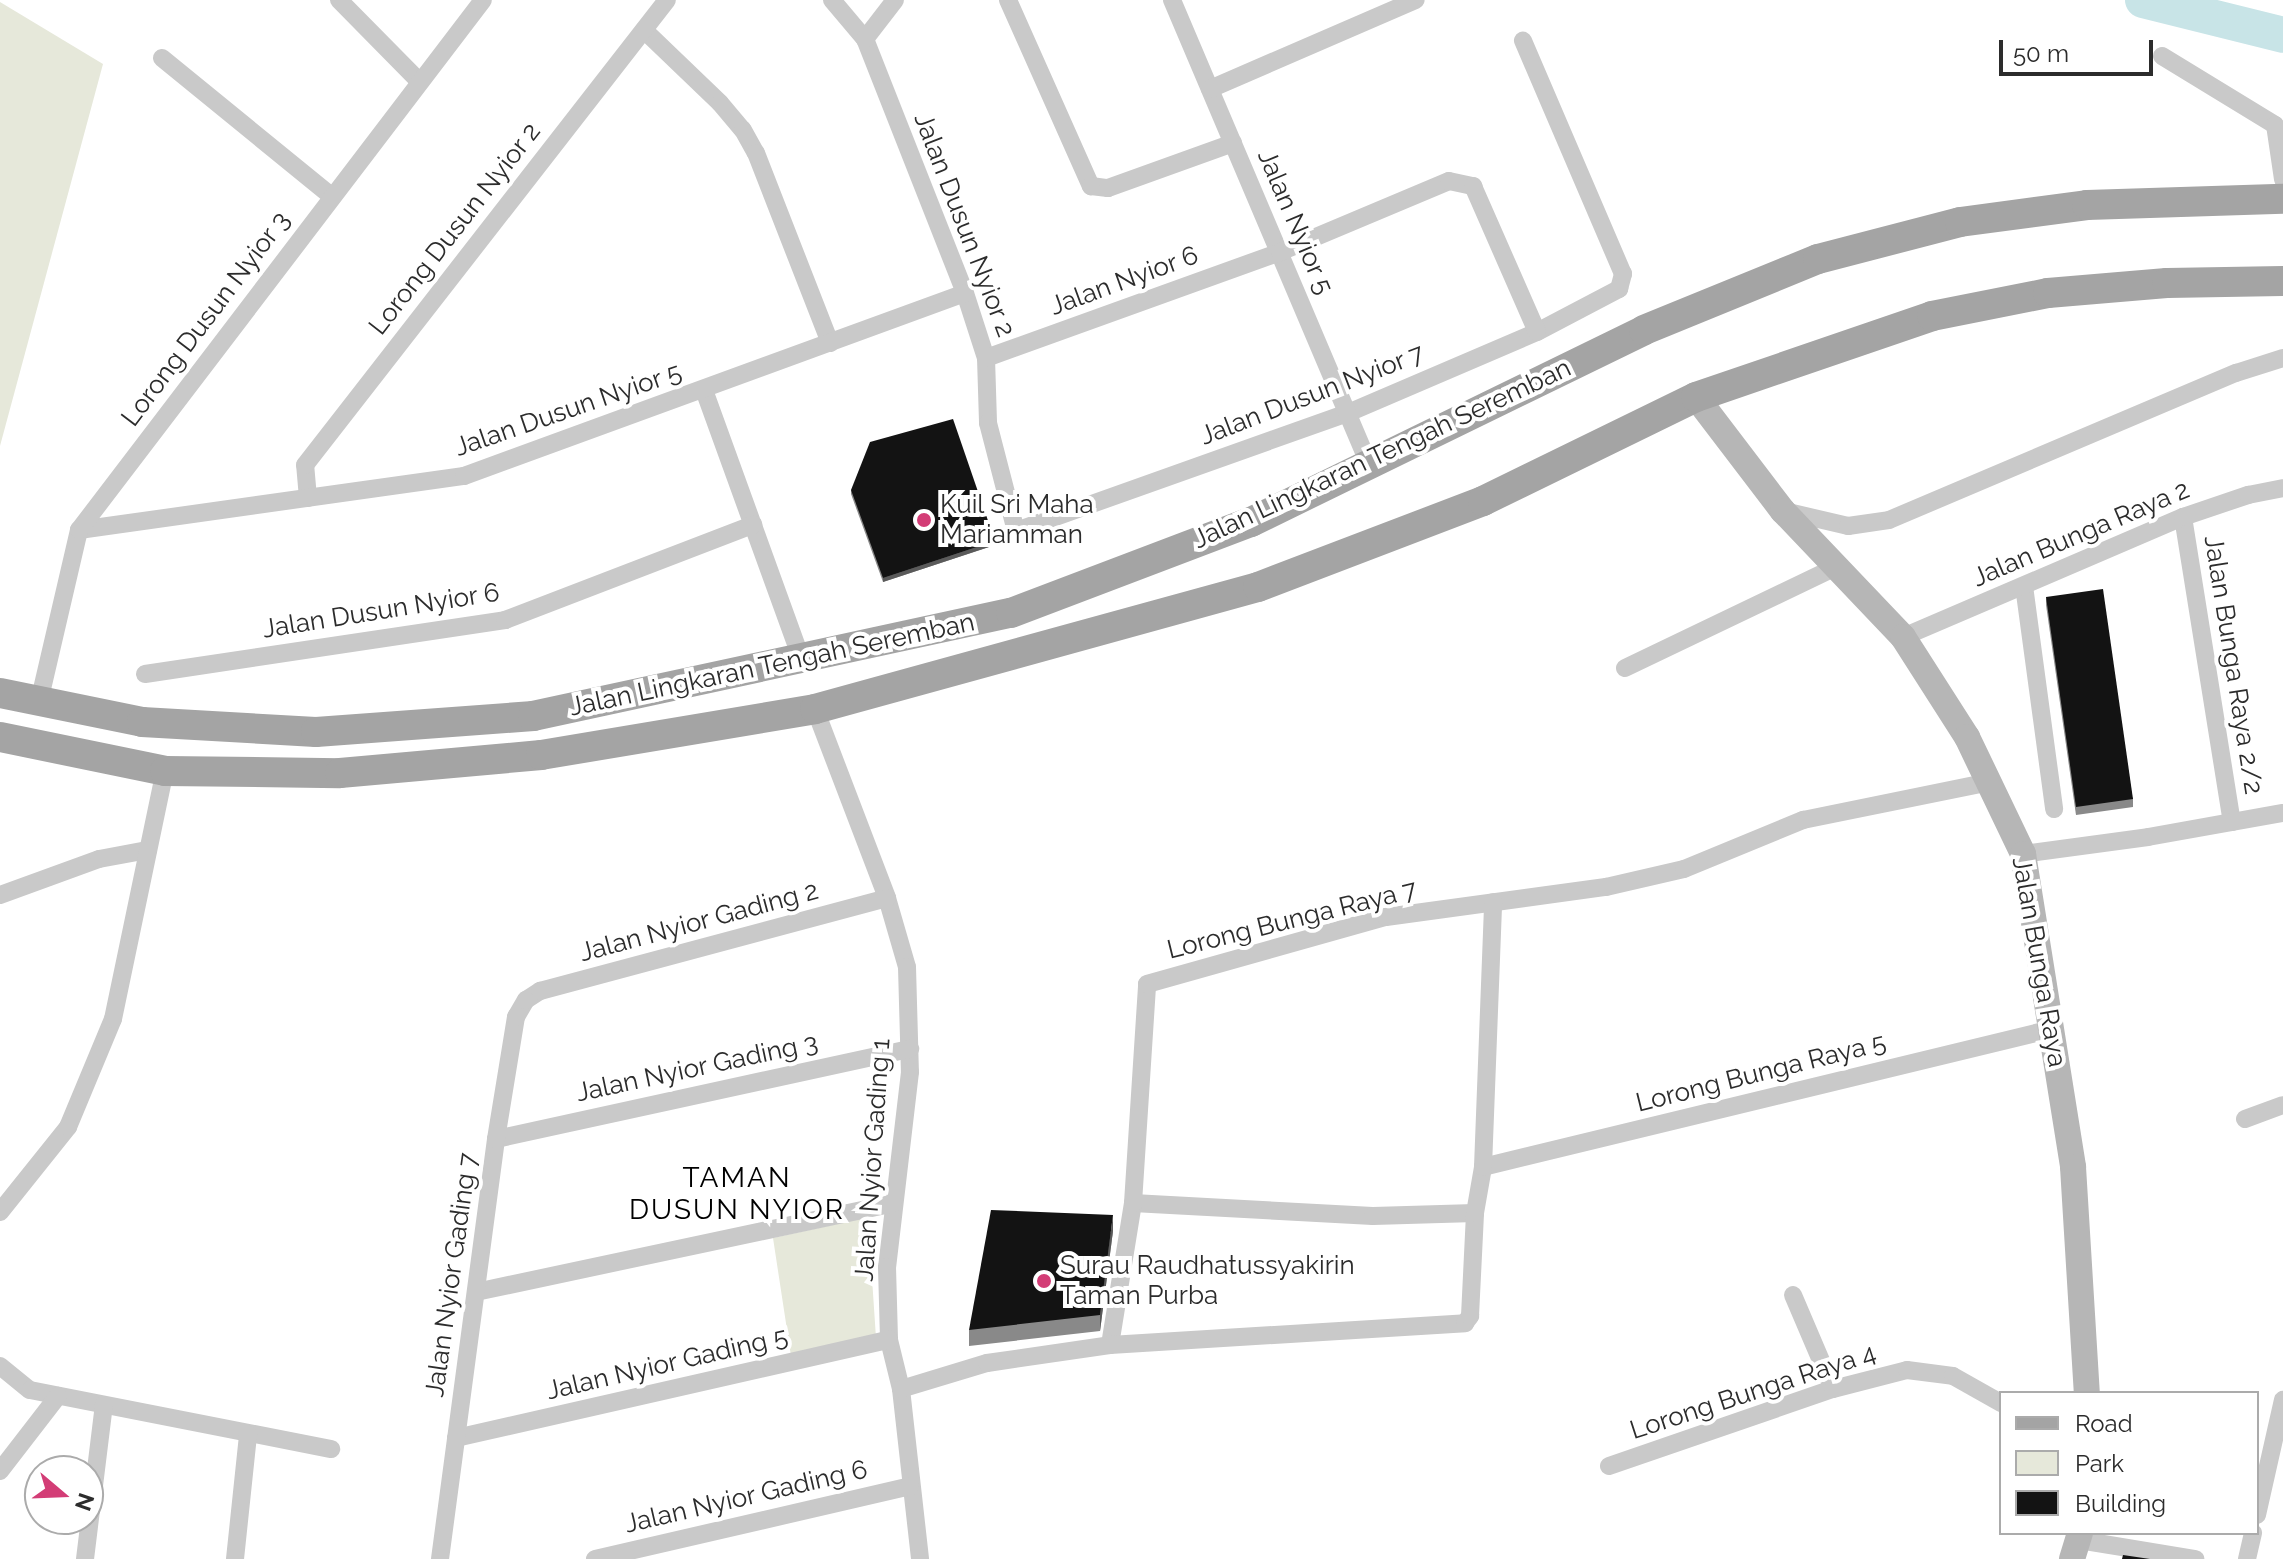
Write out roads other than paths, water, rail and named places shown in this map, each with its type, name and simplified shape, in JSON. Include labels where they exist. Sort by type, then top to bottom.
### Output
[{"type":"main road","name":"Jalan Lingkaran Tengah Seremban","points":[[0,693],[142,722],[316,732],[533,716],[1011,613],[1251,522],[1644,330],[1818,259],[1960,222],[2071,207],[2283,199]]},
{"type":"main road","name":"Jalan Lingkaran Tengah Seremban","points":[[0,737],[165,771],[340,773],[541,755],[815,709],[1258,587],[1483,501],[1696,397],[1932,316],[2048,293],[2167,283],[2283,281]]},
{"type":"street","points":[[339,0],[420,82]]},
{"type":"street","name":"Lorong Dusun Nyior 3","points":[[39,702],[79,530],[483,0]]},
{"type":"street","name":"Lorong Dusun Nyior 2","points":[[308,498],[305,465],[667,0]]},
{"type":"street","name":"Jalan Dusun Nyior 2","points":[[832,0],[865,39],[965,293],[986,358],[988,423],[1016,531]]},
{"type":"street","points":[[865,39],[895,0]]},
{"type":"street","points":[[1008,0],[1091,186],[1108,188],[1233,143]]},
{"type":"street","name":"Jalan Nyior 5","points":[[1172,0],[1369,464]]},
{"type":"street","points":[[1210,89],[1416,0]]},
{"type":"street","points":[[644,30],[720,103],[743,130],[756,153],[830,343]]},
{"type":"street","name":"Jalan Dusun Nyior 7","points":[[1016,531],[1348,413],[1537,332],[1619,289],[1623,274],[1523,41]]},
{"type":"street","points":[[2162,56],[2279,124],[2283,179]]},
{"type":"street","points":[[162,58],[331,196]]},
{"type":"street","name":"Jalan Nyior 6","points":[[986,358],[1280,252],[1449,181],[1473,186],[1537,332]]},
{"type":"street","name":"Jalan Dusun Nyior 5","points":[[79,530],[464,476],[965,293]]},
{"type":"street","points":[[1783,511],[1848,526],[1889,520],[2236,373],[2283,358]]},
{"type":"street","points":[[704,390],[801,658]]},
{"type":"street","name":"Jalan Bunga Raya","points":[[1696,397],[1783,511],[1903,637],[1967,737],[2023,854],[2073,1167],[2087,1391]]},
{"type":"street","name":"Jalan Bunga Raya 2","points":[[1903,637],[2183,517],[2248,495],[2283,488]]},
{"type":"street","name":"Jalan Bunga Raya 2/2","points":[[2183,517],[2232,822]]},
{"type":"street","name":"Jalan Dusun Nyior 6","points":[[145,674],[505,620],[753,525]]},
{"type":"street","points":[[1625,668],[1836,567]]},
{"type":"street","points":[[2024,586],[2054,809]]},
{"type":"street","name":"Jalan Nyior Gading 1","points":[[815,709],[887,898],[907,967],[910,1072],[887,1267],[889,1340],[901,1389],[920,1559]]},
{"type":"street","points":[[0,1212],[68,1127],[113,1019],[165,771]]},
{"type":"street","name":"Lorong Bunga Raya 7","points":[[1110,1345],[1133,1203],[1147,984],[1386,917],[1606,887],[1684,869],[1803,820],[1989,782]]},
{"type":"street","points":[[2023,854],[2148,837],[2283,813]]},
{"type":"street","points":[[0,895],[99,859],[148,850]]},
{"type":"street","name":"Jalan Nyior Gading 2","points":[[526,1000],[540,991],[887,898]]},
{"type":"street","points":[[901,1389],[987,1363],[1110,1345],[1465,1323],[1470,1316],[1475,1213],[1483,1167],[1493,902]]},
{"type":"street","name":"Jalan Nyior Gading 7","points":[[440,1559],[496,1139],[516,1017],[526,1000]]},
{"type":"street","name":"Lorong Bunga Raya 5","points":[[1483,1167],[2052,1029]]},
{"type":"street","name":"Jalan Nyior Gading 3","points":[[496,1139],[910,1049]]},
{"type":"street","points":[[2245,1119],[2283,1105]]},
{"type":"street","points":[[476,1292],[893,1203]]},
{"type":"street","points":[[1133,1203],[1373,1216],[1475,1213]]},
{"type":"street","points":[[1793,1295],[1833,1389]]},
{"type":"street","name":"Jalan Nyior Gading 5","points":[[456,1438],[889,1340]]},
{"type":"street","points":[[0,1366],[30,1390],[331,1449]]},
{"type":"street","name":"Lorong Bunga Raya 4","points":[[1609,1466],[1833,1389],[1907,1370],[1953,1376],[1999,1402]]},
{"type":"street","points":[[0,1471],[58,1396]]},
{"type":"street","points":[[2259,1506],[2283,1400]]},
{"type":"street","points":[[85,1559],[104,1405]]},
{"type":"street","points":[[235,1559],[248,1435]]},
{"type":"street","name":"Jalan Nyior Gading 6","points":[[595,1559],[910,1486]]},
{"type":"street","points":[[2247,1559],[2253,1535]]},
{"type":"street","points":[[2077,1544],[2195,1559]]},
{"type":"waterway","points":[[2143,0],[2283,35]]},
{"type":"place","name":"Kuil Sri Maha Mariamman","points":[[924,520]]},
{"type":"place","name":"Surau Raudhatussyakirin Taman Purba","points":[[1044,1281]]},
{"type":"district","name":"TAMAN DUSUN NYIOR","points":[[737,1194]]}]
